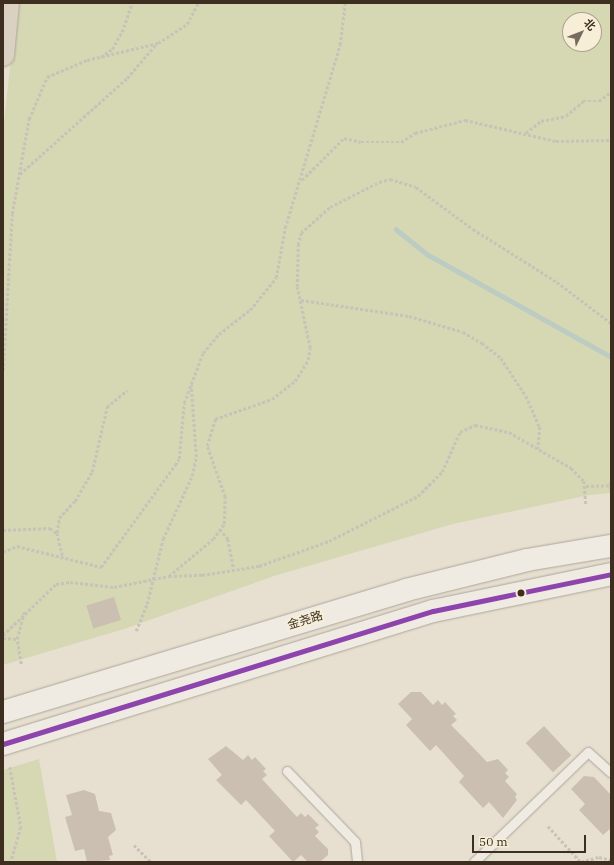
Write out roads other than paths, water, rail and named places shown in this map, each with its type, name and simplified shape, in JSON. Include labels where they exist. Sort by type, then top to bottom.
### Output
[{"type":"highway","points":[[3,55],[8,3]]},
{"type":"main road","name":"金尧路","points":[[3,712],[406,590],[527,560],[611,546]]},
{"type":"main road","points":[[7,742],[433,611],[611,574]]},
{"type":"lane","points":[[474,862],[588,752],[611,773]]},
{"type":"lane","points":[[287,771],[355,842],[357,862]]},
{"type":"waterway","points":[[396,229],[427,254],[611,357]]}]
